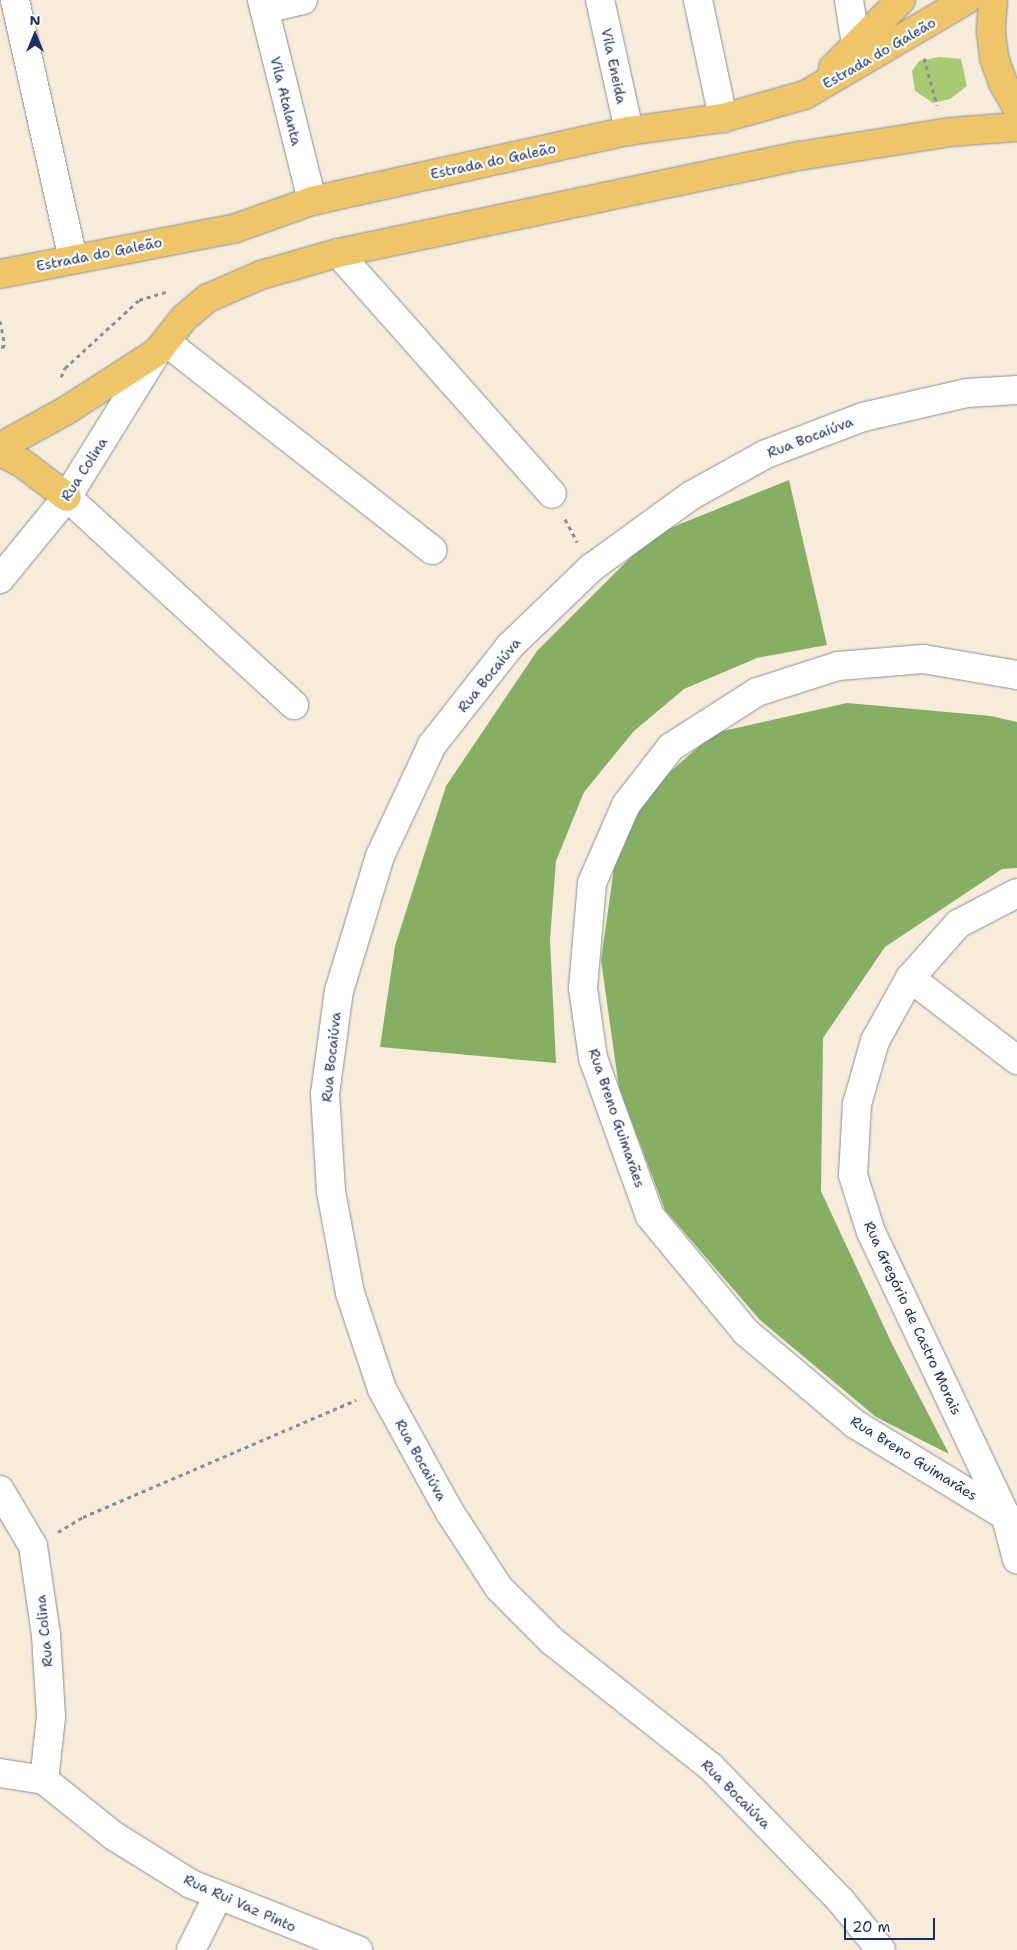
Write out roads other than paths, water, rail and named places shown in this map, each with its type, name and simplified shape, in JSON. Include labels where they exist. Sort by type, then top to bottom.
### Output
[{"type":"main road","points":[[805,95],[901,0]]},
{"type":"main road","name":"Estrada do Galeão","points":[[0,274],[236,228],[312,201],[629,131],[723,118],[805,95],[966,0]]},
{"type":"main road","points":[[993,0],[990,32],[994,58],[1003,83],[1017,107]]},
{"type":"main road","points":[[0,446],[67,410],[161,347],[184,318],[208,298],[261,274],[338,253],[799,156],[951,132],[1017,127]]},
{"type":"main road","points":[[0,452],[22,463],[67,497]]},
{"type":"street","points":[[16,0],[74,259]]},
{"type":"street","points":[[263,4],[303,0]]},
{"type":"street","name":"Vila Eneida","points":[[600,0],[629,131]]},
{"type":"street","points":[[698,0],[723,118]]},
{"type":"street","points":[[849,0],[856,44]]},
{"type":"street","name":"Vila Atalanta","points":[[263,4],[312,201]]},
{"type":"street","points":[[338,253],[552,494]]},
{"type":"street","points":[[161,347],[432,550]]},
{"type":"street","name":"Rua Colina","points":[[0,579],[67,497],[161,347]]},
{"type":"street","name":"Rua Bocaiúva","points":[[882,1950],[841,1901],[712,1767],[552,1641],[499,1588],[449,1511],[382,1388],[350,1293],[331,1191],[325,1094],[339,991],[380,856],[432,746],[510,646],[590,568],[692,495],[766,454],[862,417],[968,393],[1017,390]]},
{"type":"street","points":[[67,497],[294,705]]},
{"type":"street","name":"Rua Breno Guimarães","points":[[1011,1518],[847,1418],[746,1332],[650,1216],[593,1058],[582,988],[592,882],[626,805],[671,746],[757,692],[838,666],[923,659],[1017,675]]},
{"type":"street","name":"Rua Gregório de Castro Morais","points":[[1017,893],[958,924],[910,978],[875,1041],[857,1104],[853,1175],[870,1232],[1011,1518],[1017,1559]]},
{"type":"street","points":[[910,978],[1017,1060]]},
{"type":"street","name":"Rua Colina","points":[[0,1490],[34,1546],[46,1635],[51,1717],[44,1780]]},
{"type":"street","name":"Rua Rui Vaz Pinto","points":[[0,1773],[44,1780],[114,1836],[191,1884],[358,1950]]},
{"type":"street","points":[[191,1950],[218,1896]]}]
